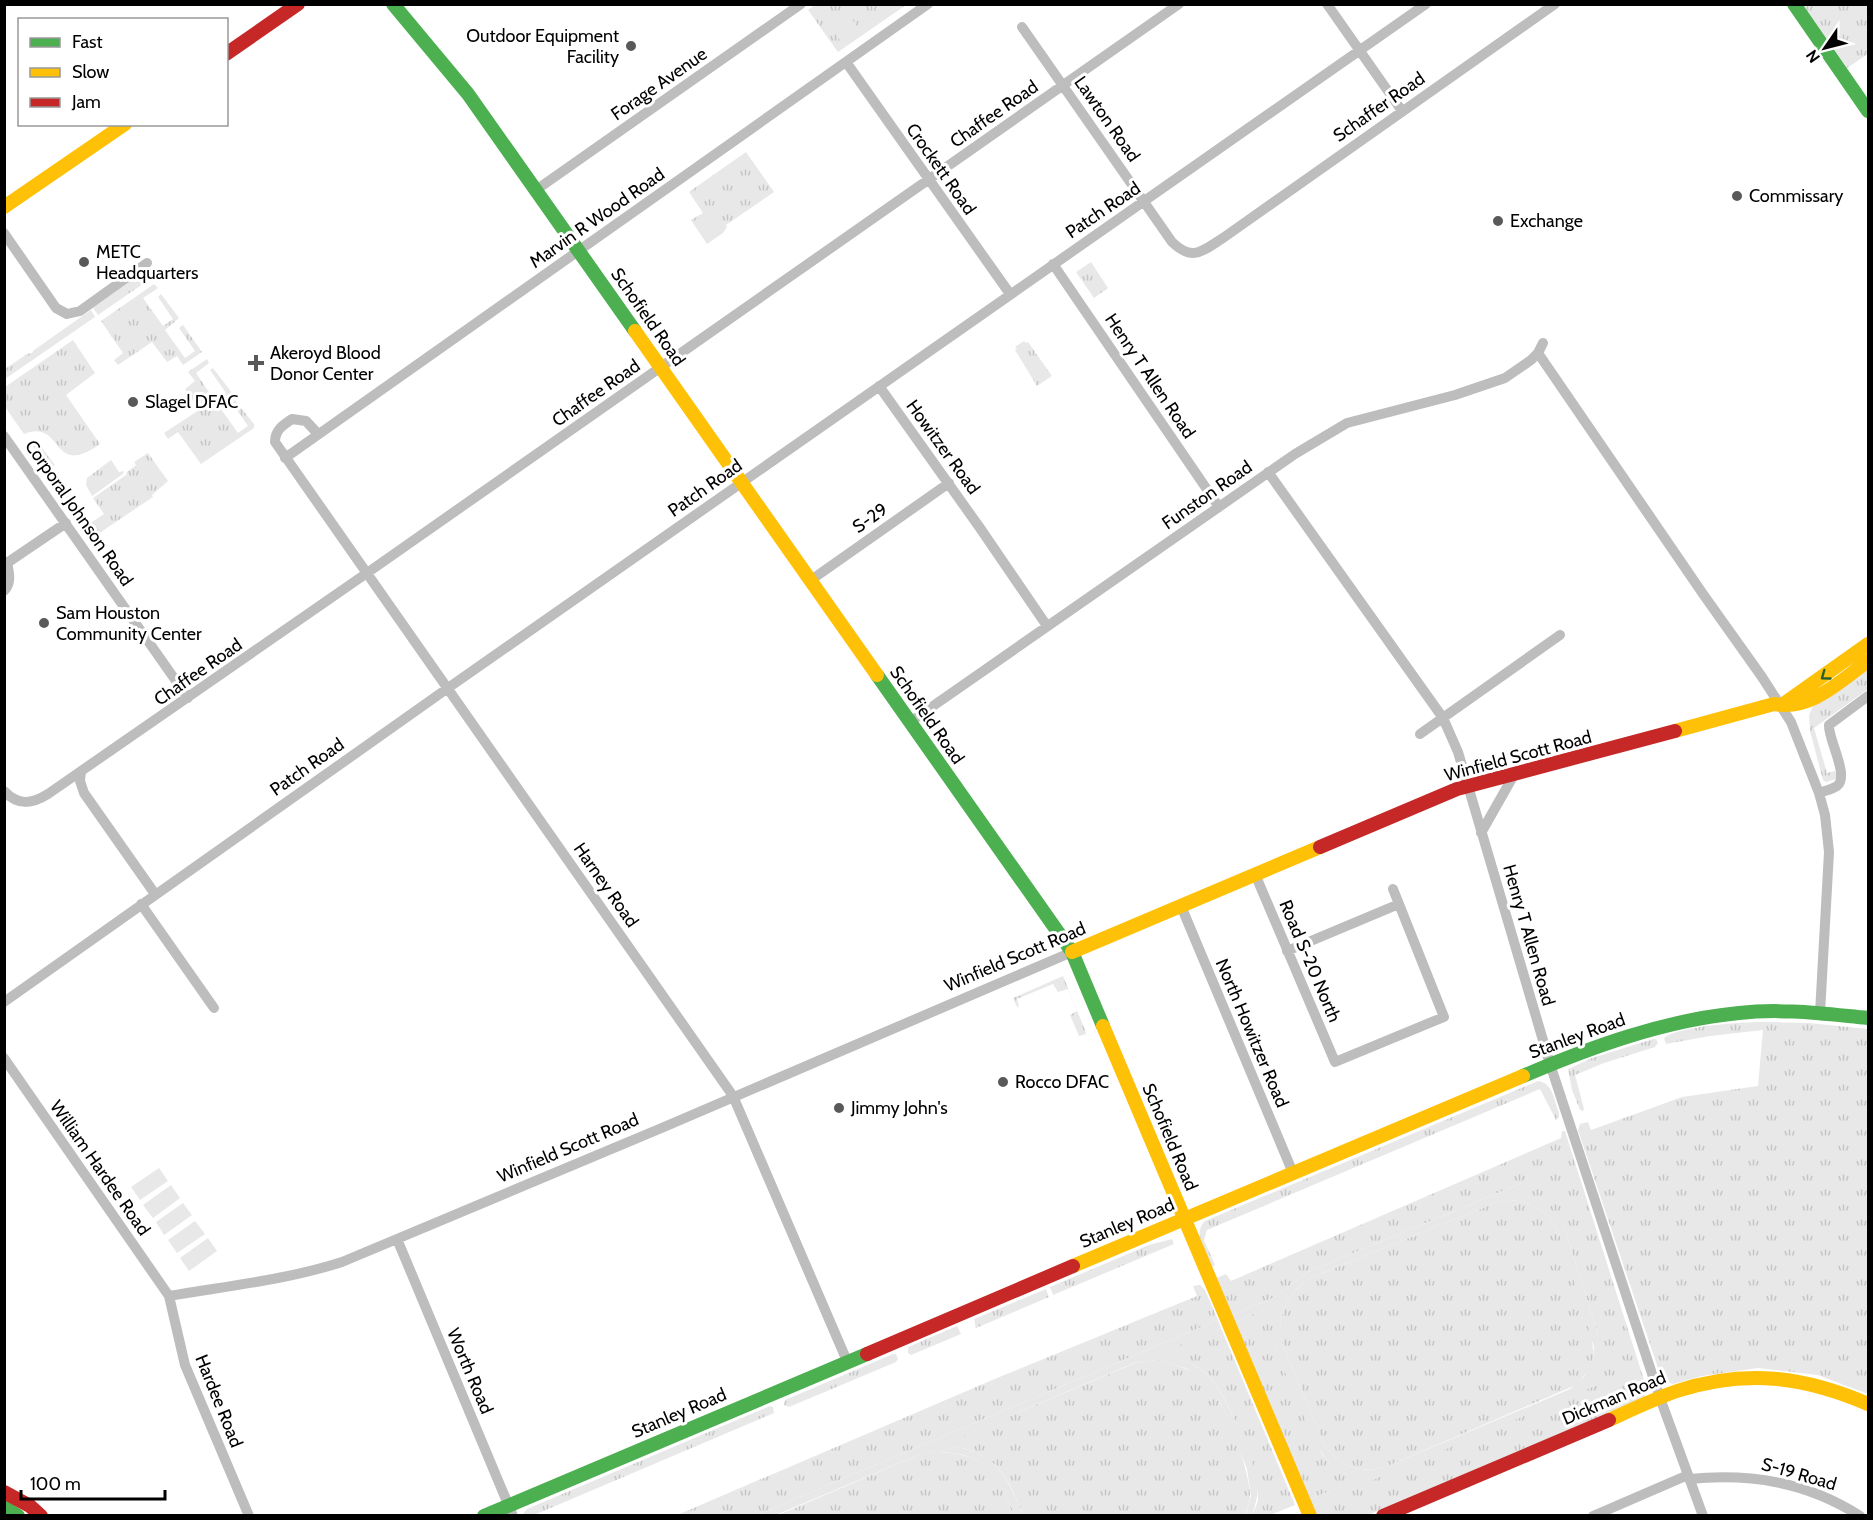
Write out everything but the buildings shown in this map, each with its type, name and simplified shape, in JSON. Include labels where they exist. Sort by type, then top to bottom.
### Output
[{"type":"street","points":[[228,53],[298,4]]},
{"type":"street","name":"Schofield Road","points":[[393,4],[468,94],[1072,952],[1310,1515]]},
{"type":"street","name":"Forage Avenue","points":[[536,190],[801,4]]},
{"type":"street","name":"Marvin R Wood Road","points":[[285,458],[928,4]]},
{"type":"street","name":"Chaffee Road","points":[[4,791],[11,798],[29,803],[48,794],[368,573],[1179,4]]},
{"type":"street","points":[[1327,4],[1402,111]]},
{"type":"street","name":"Patch Road","points":[[4,1002],[448,687],[1426,4]]},
{"type":"street","name":"Schaffer Road","points":[[1223,238],[1555,4]]},
{"type":"street","points":[[1794,4],[1869,111]]},
{"type":"street","name":"Lawton Road","points":[[1022,27],[1172,242],[1184,253],[1193,254],[1223,238]]},
{"type":"street","name":"Crockett Road","points":[[846,62],[1010,294]]},
{"type":"street","points":[[4,207],[122,126]]},
{"type":"street","points":[[4,233],[56,308],[67,314],[80,311],[147,263]]},
{"type":"street","name":"Henry T Allen Road","points":[[1053,264],[1219,507]]},
{"type":"street","name":"Funston Road","points":[[910,722],[1268,472],[1347,423],[1416,406],[1505,378],[1532,360],[1540,348],[1702,594],[1762,677],[1780,706]]},
{"type":"street","name":"Howitzer Road","points":[[879,386],[1047,626]]},
{"type":"street","points":[[285,458],[275,442],[275,435],[292,419],[306,421],[318,434]]},
{"type":"street","name":"Corporal Johnson Road","points":[[4,436],[188,698]]},
{"type":"street","name":"Harney Road","points":[[285,458],[368,573],[733,1096],[847,1361]]},
{"type":"street","name":"Henry T Allen Road","points":[[1268,472],[1443,718],[1458,752],[1550,1064],[1660,1398],[1703,1515]]},
{"type":"street","name":"S-29","points":[[811,580],[949,483]]},
{"type":"street","points":[[4,591],[9,579],[6,564],[66,523]]},
{"type":"street","points":[[1420,734],[1560,635]]},
{"type":"street","name":"Winfield Scott Road","points":[[169,1296],[313,1271],[342,1262],[1255,874],[1468,786],[1774,704],[1780,706],[1869,644]]},
{"type":"street","points":[[1780,706],[1798,705],[1824,694],[1869,661]]},
{"type":"street","points":[[1819,793],[1837,786],[1841,781],[1842,772],[1828,732],[1829,725],[1869,696]]},
{"type":"street","points":[[1780,706],[1791,722],[1825,814],[1829,852],[1820,1014]]},
{"type":"street","points":[[81,771],[80,780],[84,793],[155,894]]},
{"type":"street","points":[[1482,833],[1515,773]]},
{"type":"street","name":"Road S-20 North","points":[[1255,874],[1335,1062],[1444,1017],[1399,904]]},
{"type":"street","points":[[1287,951],[1399,904],[1393,889]]},
{"type":"street","points":[[141,904],[214,1008]]},
{"type":"street","name":"North Howitzer Road","points":[[1180,906],[1293,1173]]},
{"type":"street","name":"Stanley Road","points":[[484,1515],[510,1510],[847,1361],[1550,1064],[1649,1029],[1712,1016],[1769,1011],[1869,1018]]},
{"type":"street","name":"William Hardee Road","points":[[4,1058],[169,1296]]},
{"type":"street","name":"Worth Road","points":[[397,1239],[510,1510]]},
{"type":"street","name":"Hardee Road","points":[[169,1296],[185,1365],[249,1515]]},
{"type":"street","name":"Dickman Road","points":[[1383,1515],[1660,1398],[1701,1383],[1769,1377],[1803,1381],[1827,1387],[1869,1404]]},
{"type":"street","name":"S-19 Road","points":[[1593,1515],[1689,1477],[1731,1476],[1764,1478],[1825,1497],[1860,1515]]},
{"type":"street","points":[[4,1492],[30,1506],[41,1515]]},
{"type":"street","points":[[4,1507],[18,1515]]},
{"type":"green space","points":[[815,5],[906,5],[838,52],[808,10]]},
{"type":"green space","points":[[1803,5],[1868,5],[1868,54],[1847,68]]},
{"type":"green space","points":[[849,14],[859,30],[841,42],[831,27]]},
{"type":"green space","points":[[746,152],[774,192],[726,225],[723,233],[707,244],[691,220],[703,213],[689,192]]},
{"type":"green space","points":[[716,211],[726,227],[708,239],[698,224]]},
{"type":"green space","points":[[1091,262],[1108,288],[1094,298],[1076,272]]},
{"type":"green space","points":[[144,271],[150,279],[98,315],[93,308]]},
{"type":"green space","points":[[154,284],[158,288],[143,298],[163,326],[173,319],[158,297],[161,294],[179,318],[165,330],[185,358],[195,351],[179,328],[183,325],[202,352],[183,365],[177,356],[167,362],[152,342],[118,365],[114,360],[123,353],[101,321]]},
{"type":"green space","points":[[91,310],[95,317],[5,379],[5,369],[32,353]]},
{"type":"green space","points":[[73,340],[95,373],[66,395],[100,444],[84,453],[73,455],[65,452],[46,434],[37,431],[24,434],[5,407],[5,387]]},
{"type":"green space","points":[[1024,341],[1028,342],[1052,376],[1037,386],[1015,350],[1017,349],[1015,347]]},
{"type":"green space","points":[[207,359],[209,363],[196,373],[215,401],[226,393],[210,370],[213,368],[232,393],[218,405],[238,433],[248,426],[232,403],[235,400],[254,424],[254,428],[201,464],[178,432],[168,439],[164,433],[199,410],[185,389],[195,381],[188,372]]},
{"type":"green space","points":[[32,445],[42,448],[55,465],[50,469],[89,524],[104,514],[93,498],[126,475],[136,465],[134,462],[148,453],[168,481],[152,495],[153,497],[95,536]]},
{"type":"green space","points":[[111,460],[119,472],[124,471],[123,474],[92,496],[86,485],[87,478]]},
{"type":"green space","points":[[1868,666],[1868,689],[1814,728],[1827,773],[1835,771],[1837,776],[1836,779],[1826,782],[1823,780],[1810,731],[1809,715],[1814,704]]},
{"type":"green space","points":[[1063,976],[1085,1030],[1086,1034],[1079,1036],[1070,1015],[1077,1011],[1068,989],[1058,992],[1053,984],[1017,999],[1019,1006],[1017,1007],[1013,998]]},
{"type":"green space","points":[[1763,1022],[1809,1023],[1868,1029],[1868,1394],[1818,1375],[1758,1368],[1702,1376],[1673,1384],[1662,1380],[1578,1130],[1580,1124],[1588,1122],[1591,1130],[1682,1097],[1758,1086],[1763,1030],[1666,1044],[1664,1038],[1683,1030]]},
{"type":"green space","points":[[1656,1039],[1658,1043],[1655,1047],[1575,1075],[1584,1109],[1580,1110],[1572,1090],[1568,1069],[1592,1058]]},
{"type":"green space","points":[[1538,1081],[1547,1085],[1552,1093],[1559,1113],[1556,1120],[1540,1089],[1207,1230],[1204,1240],[1215,1265],[1213,1267],[1211,1265],[1200,1237],[1201,1226],[1205,1221]]},
{"type":"green space","points":[[1562,1131],[1565,1131],[1644,1380],[1645,1397],[1368,1515],[1316,1515],[1312,1506],[1590,1381],[1599,1337],[1566,1233],[1546,1206],[1533,1198],[1516,1193],[1522,1183],[1308,1272],[1273,1298],[1232,1315],[1217,1278],[1226,1274],[1231,1281],[1561,1138]]},
{"type":"green space","points":[[159,1168],[168,1181],[140,1200],[131,1187]]},
{"type":"green space","points":[[1522,1183],[1525,1189],[1517,1193],[1534,1198],[1547,1206],[1558,1218],[1566,1233],[1599,1337],[1599,1361],[1590,1380],[1599,1377],[1602,1383],[1312,1506],[1309,1500],[1361,1477],[1343,1472],[1328,1461],[1307,1423],[1282,1365],[1274,1340],[1273,1326],[1277,1304],[1235,1322],[1232,1315],[1273,1298],[1308,1272]],"holes":[[[1502,1200],[1511,1200],[1536,1207],[1549,1218],[1559,1233],[1594,1347],[1593,1359],[1584,1377],[1570,1389],[1388,1466],[1369,1470],[1344,1463],[1324,1444],[1280,1338],[1281,1320],[1286,1304],[1296,1290],[1310,1278]]]},
{"type":"green space","points":[[171,1185],[180,1198],[153,1218],[143,1205]]},
{"type":"green space","points":[[1502,1200],[1520,1201],[1536,1207],[1549,1218],[1559,1233],[1591,1333],[1593,1358],[1584,1376],[1576,1385],[1388,1466],[1369,1470],[1344,1463],[1324,1444],[1280,1338],[1281,1320],[1286,1304],[1296,1290],[1310,1278]]},
{"type":"green space","points":[[183,1203],[192,1215],[164,1235],[156,1222]]},
{"type":"green space","points":[[195,1221],[205,1234],[177,1253],[168,1240]]},
{"type":"green space","points":[[208,1238],[217,1251],[189,1271],[180,1258]]},
{"type":"green space","points":[[1172,1239],[1174,1244],[1053,1295],[1050,1287],[1149,1245]]},
{"type":"green space","points":[[1200,1285],[1205,1290],[1218,1320],[757,1515],[675,1516],[997,1378],[1197,1296],[1193,1286]]},
{"type":"green space","points":[[1046,1289],[1049,1297],[976,1328],[974,1319]]},
{"type":"green space","points":[[1278,1303],[1274,1326],[1276,1348],[1322,1454],[1344,1472],[1362,1477],[1309,1500],[1235,1322]]},
{"type":"green space","points":[[1218,1320],[1221,1328],[1158,1354],[1196,1366],[1215,1383],[1237,1424],[1257,1479],[1258,1489],[1252,1515],[1246,1515],[1251,1496],[1247,1469],[1221,1404],[1204,1380],[1186,1368],[1158,1360],[1134,1363],[944,1444],[976,1452],[993,1463],[1000,1470],[1023,1515],[1015,1515],[1000,1484],[982,1464],[958,1454],[942,1452],[923,1453],[776,1515],[757,1515]]},
{"type":"green space","points":[[957,1326],[961,1334],[911,1355],[908,1353],[908,1347]]},
{"type":"green space","points":[[1221,1328],[1295,1505],[1270,1515],[1252,1515],[1258,1498],[1248,1452],[1224,1397],[1215,1383],[1196,1366],[1156,1354]]},
{"type":"green space","points":[[896,1354],[898,1359],[896,1362],[789,1407],[784,1405],[785,1400]]},
{"type":"green space","points":[[1158,1360],[1193,1372],[1212,1389],[1234,1433],[1245,1466],[1250,1496],[1246,1515],[1023,1515],[1007,1481],[996,1466],[976,1452],[943,1444],[1135,1363]]},
{"type":"green space","points":[[770,1406],[773,1407],[774,1413],[534,1515],[522,1515],[527,1509]]},
{"type":"green space","points":[[936,1452],[967,1456],[988,1468],[1002,1488],[1015,1515],[776,1516],[923,1453]]},
{"type":"traffic: fast","points":[[393,4],[468,94],[635,331]]},
{"type":"traffic: fast","points":[[1794,4],[1868,111]]},
{"type":"traffic: fast","points":[[877,675],[1072,952],[1103,1026]]},
{"type":"traffic: fast","points":[[1523,1076],[1629,1036],[1711,1017],[1771,1011],[1868,1018]]},
{"type":"traffic: fast","points":[[484,1516],[867,1354]]},
{"type":"traffic: fast","points":[[4,1507],[18,1516]]},
{"type":"traffic: slow","points":[[4,207],[122,126]]},
{"type":"traffic: slow","points":[[635,331],[877,675]]},
{"type":"traffic: slow","points":[[1782,705],[1868,644]]},
{"type":"traffic: slow","points":[[1675,731],[1774,704],[1788,705],[1813,699],[1868,661]]},
{"type":"traffic: slow","points":[[1072,952],[1320,847]]},
{"type":"traffic: slow","points":[[1103,1026],[1310,1516]]},
{"type":"traffic: slow","points":[[1073,1266],[1523,1076]]},
{"type":"traffic: slow","points":[[1609,1420],[1677,1391],[1702,1384],[1750,1378],[1774,1379],[1820,1387],[1868,1404]]},
{"type":"traffic: jam","points":[[228,53],[298,4]]},
{"type":"traffic: jam","points":[[1320,847],[1457,789],[1675,731]]},
{"type":"traffic: jam","points":[[867,1354],[1073,1266]]},
{"type":"traffic: jam","points":[[1383,1516],[1609,1420]]},
{"type":"traffic: jam","points":[[4,1492],[30,1506],[41,1516]]},
{"type":"place","name":"Outdoor Equipment Facility","points":[[631,46]]},
{"type":"place","name":"Commissary","points":[[1737,196]]},
{"type":"place","name":"Exchange","points":[[1498,221]]},
{"type":"place","name":"METC Headquarters","points":[[84,262]]},
{"type":"place","name":"Akeroyd Blood Donor Center","points":[[256,363]]},
{"type":"place","name":"Slagel DFAC","points":[[133,402]]},
{"type":"place","name":"Sam Houston Community Center","points":[[44,623]]},
{"type":"place","name":"Rocco DFAC","points":[[1003,1082]]},
{"type":"place","name":"Jimmy John's","points":[[839,1108]]}]
